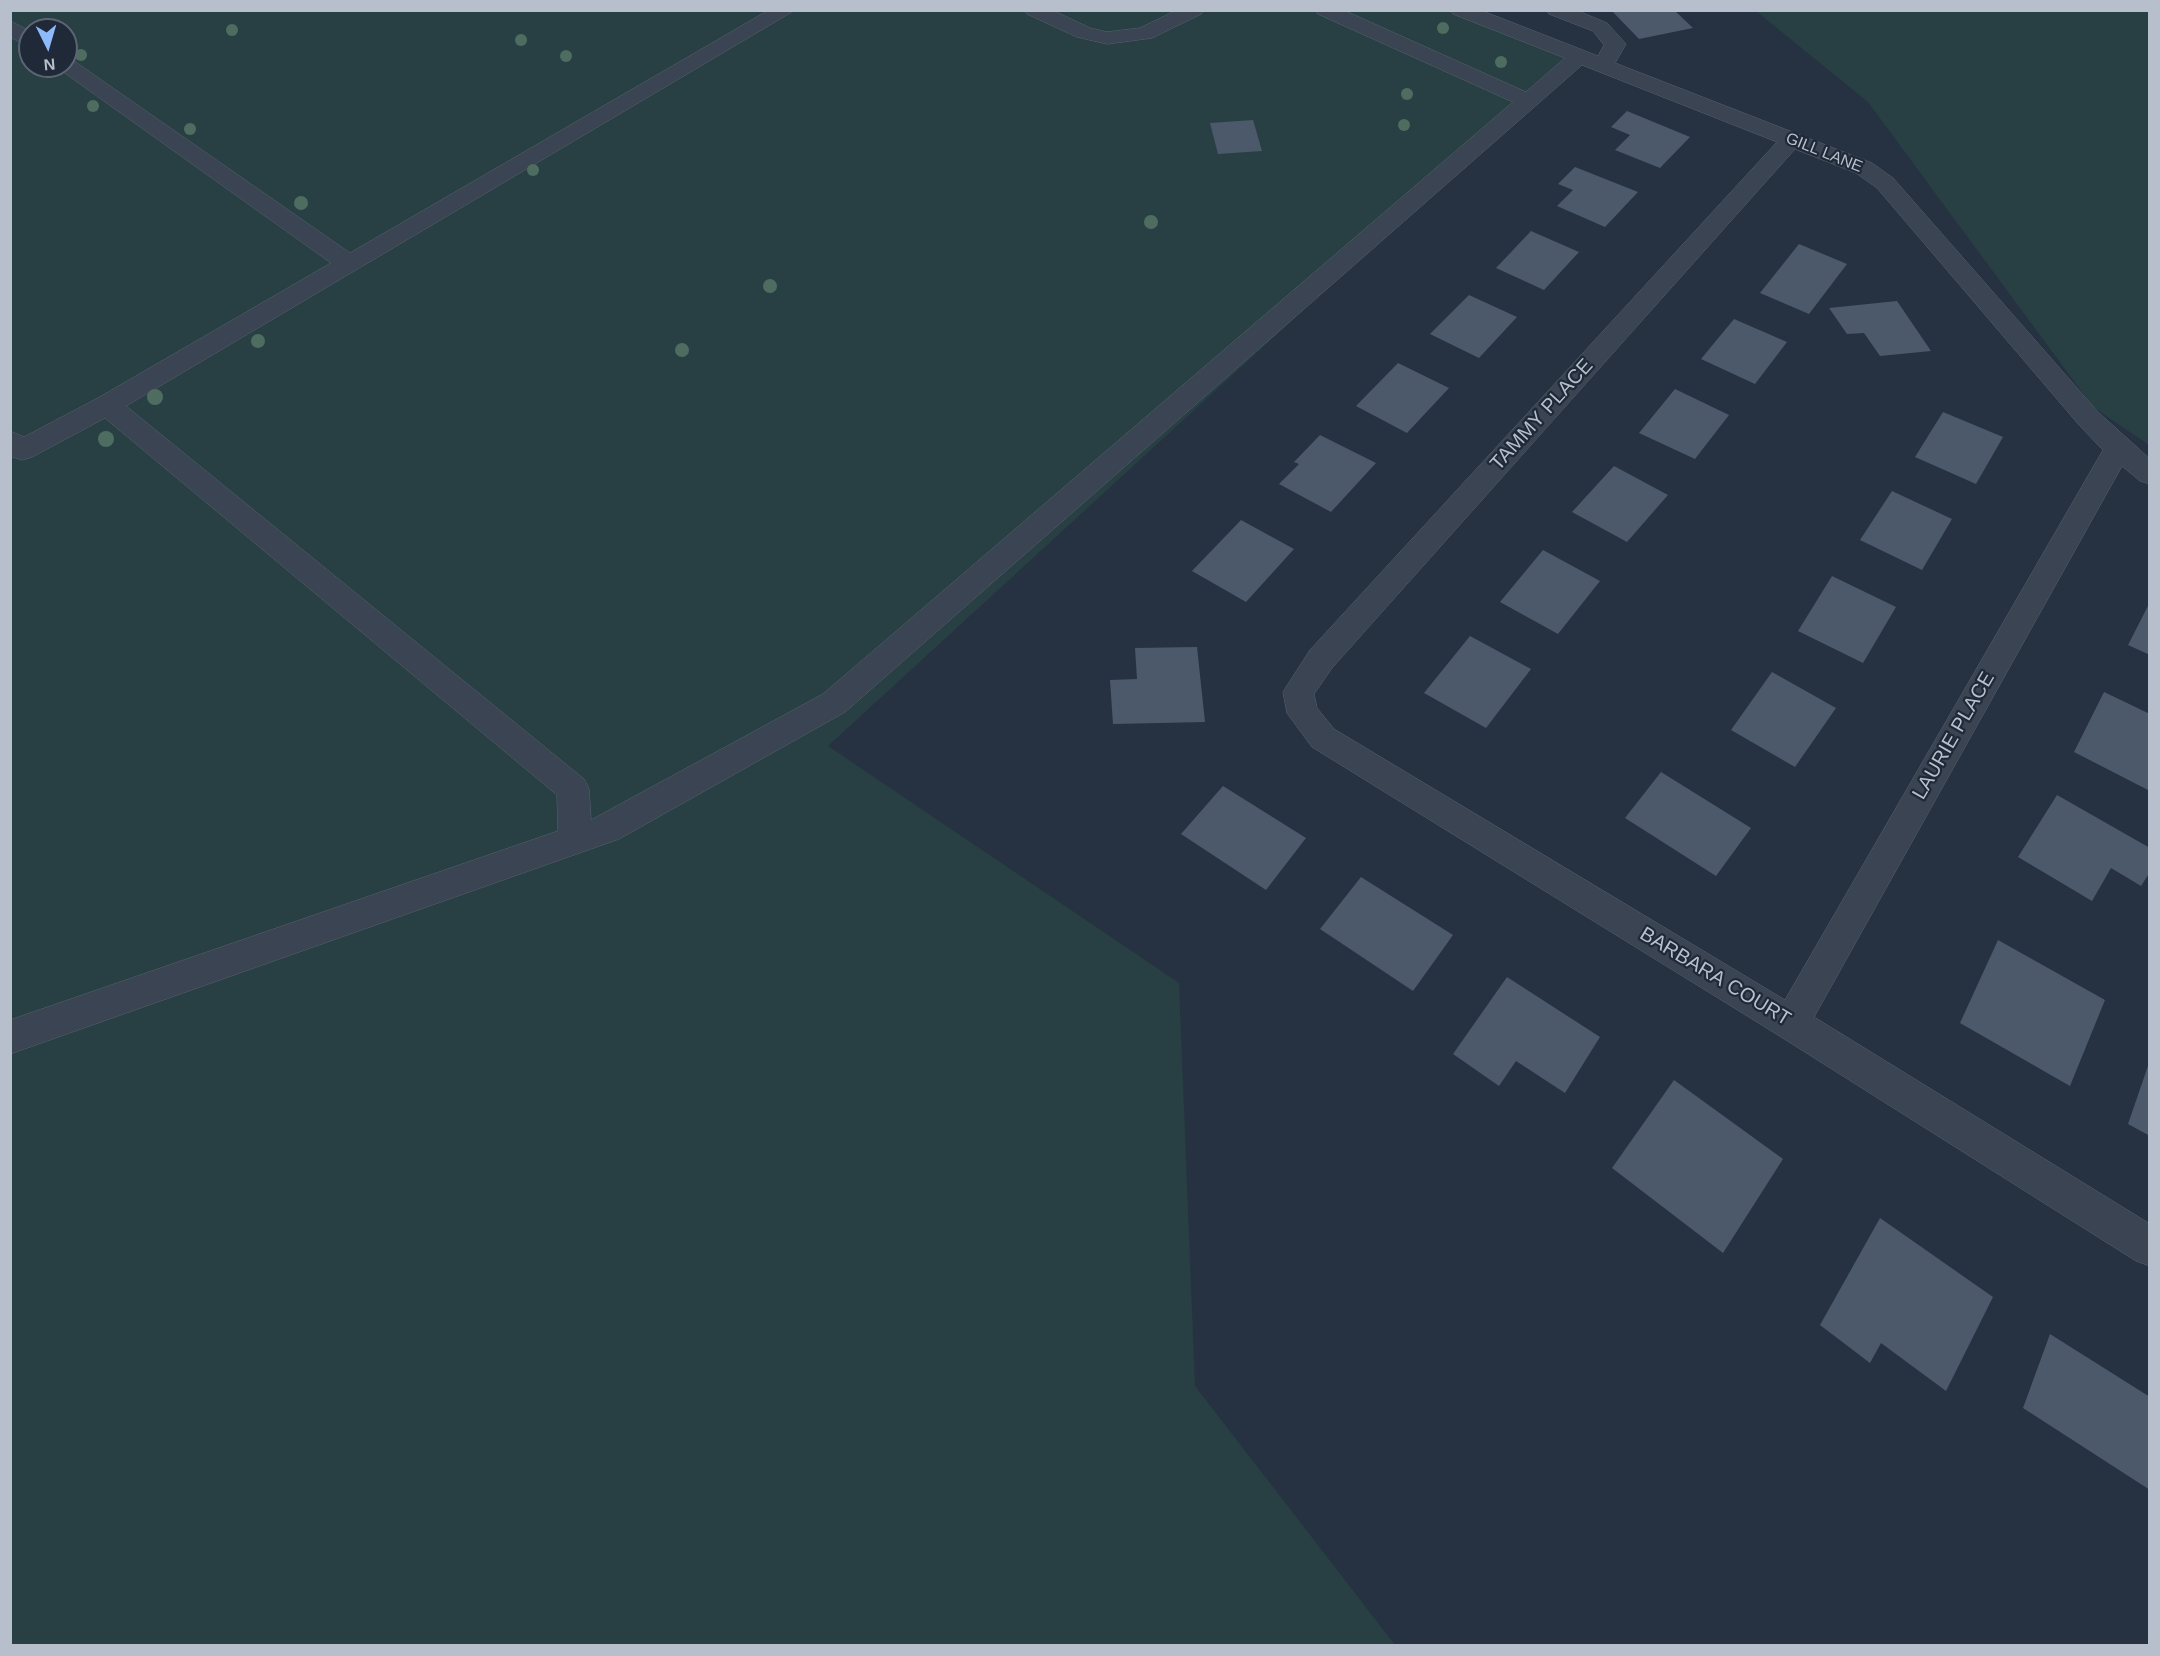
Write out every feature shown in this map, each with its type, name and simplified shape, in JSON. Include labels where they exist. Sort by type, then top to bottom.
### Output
[{"type":"street","points":[[14,449],[107,405],[785,10]]},
{"type":"street","points":[[1034,10],[1083,33],[1107,38],[1145,34],[1194,10]]},
{"type":"street","points":[[1325,10],[1528,101]]},
{"type":"street","name":"GILL LANE","points":[[1460,10],[1864,168],[1885,183],[2049,374],[2118,448],[2150,474]]},
{"type":"street","points":[[10,1037],[607,829],[834,703],[1528,101],[1615,44],[1600,27],[1556,10]]},
{"type":"street","points":[[78,74],[349,264]]},
{"type":"street","name":"TAMMY PLACE","points":[[1298,692],[1321,659],[1791,140]]},
{"type":"street","points":[[107,405],[573,789],[575,841]]},
{"type":"street","name":"LAURIE PLACE","points":[[1791,1023],[2118,448]]},
{"type":"street","name":"BARBARA COURT","points":[[1298,692],[1303,713],[1323,738],[1791,1023],[2150,1247]]},
{"type":"green space","points":[[1461,10],[1579,57],[828,746],[1179,983],[1195,1386],[1395,1645],[11,1646],[11,11]]},
{"type":"green space","points":[[1756,11],[2149,11],[2149,445],[2093,407],[1868,102]]},
{"type":"building","points":[[1611,10],[1674,10],[1693,28],[1639,39]]},
{"type":"building","points":[[1627,111],[1690,137],[1660,168],[1615,150],[1630,135],[1611,127]]},
{"type":"building","points":[[1253,120],[1262,151],[1218,154],[1210,123]]},
{"type":"building","points":[[1575,167],[1638,192],[1605,227],[1557,206],[1573,190],[1558,184]]},
{"type":"building","points":[[1531,231],[1579,252],[1544,290],[1496,268]]},
{"type":"building","points":[[1799,244],[1847,264],[1809,314],[1760,293]]},
{"type":"building","points":[[1469,295],[1517,317],[1479,358],[1430,334]]},
{"type":"building","points":[[1897,301],[1931,351],[1880,356],[1864,333],[1847,334],[1829,308]]},
{"type":"building","points":[[1734,319],[1787,342],[1755,384],[1701,359]]},
{"type":"building","points":[[1398,363],[1449,388],[1407,433],[1356,406]]},
{"type":"building","points":[[1675,389],[1729,415],[1695,459],[1639,433]]},
{"type":"building","points":[[1943,412],[2003,437],[1976,484],[1915,457]]},
{"type":"building","points":[[1320,435],[1376,463],[1331,512],[1279,484],[1299,464],[1294,462]]},
{"type":"building","points":[[1614,466],[1668,495],[1627,542],[1572,512]]},
{"type":"building","points":[[1892,491],[1952,519],[1922,570],[1860,540]]},
{"type":"building","points":[[1241,520],[1294,549],[1246,602],[1192,571]]},
{"type":"building","points":[[1543,550],[1600,581],[1558,634],[1500,602]]},
{"type":"building","points":[[1832,576],[1896,607],[1863,663],[1798,631]]},
{"type":"building","points":[[2150,602],[2150,655],[2128,645]]},
{"type":"building","points":[[1470,636],[1531,669],[1486,728],[1424,693]]},
{"type":"building","points":[[1197,647],[1205,722],[1113,724],[1110,680],[1137,679],[1135,648]]},
{"type":"building","points":[[1772,672],[1836,708],[1795,767],[1731,730]]},
{"type":"building","points":[[2104,692],[2150,714],[2150,791],[2074,752]]},
{"type":"building","points":[[1661,772],[1751,828],[1716,876],[1625,818]]},
{"type":"building","points":[[1223,786],[1306,838],[1266,890],[1181,834]]},
{"type":"building","points":[[2057,795],[2150,848],[2150,872],[2141,886],[2111,868],[2092,901],[2018,857]]},
{"type":"building","points":[[1361,877],[1453,935],[1413,991],[1320,929]]},
{"type":"building","points":[[1998,940],[2105,1000],[2070,1086],[1960,1023]]},
{"type":"building","points":[[1507,977],[1600,1037],[1565,1093],[1516,1061],[1499,1086],[1453,1054]]},
{"type":"building","points":[[2150,1063],[2150,1136],[2128,1124]]},
{"type":"building","points":[[1674,1080],[1783,1159],[1723,1253],[1612,1168]]},
{"type":"building","points":[[1880,1218],[1993,1297],[1946,1391],[1881,1343],[1870,1363],[1820,1325]]},
{"type":"building","points":[[2050,1334],[2150,1397],[2150,1490],[2023,1408]]}]
